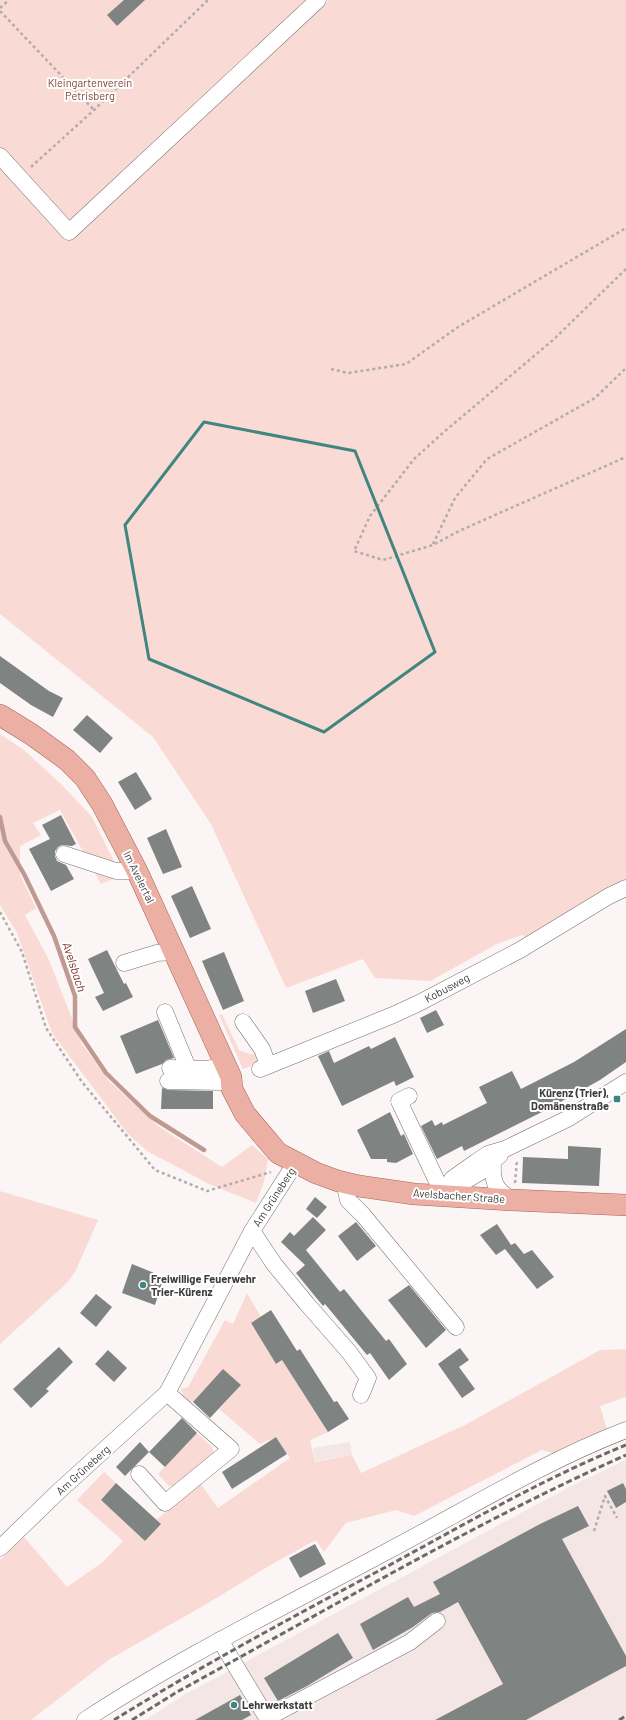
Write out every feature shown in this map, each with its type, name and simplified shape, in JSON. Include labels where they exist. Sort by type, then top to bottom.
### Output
[{"type":"main road","name":"Im Avelertal","points":[[0,715],[31,734],[67,760],[84,778],[102,804],[137,871],[229,1071],[274,1131],[293,1152],[296,1162]]},
{"type":"main road","name":"Avelsbacher Straße","points":[[296,1162],[316,1173],[344,1182],[386,1191],[443,1194],[514,1194],[626,1205]]},
{"type":"street","points":[[0,156],[69,232],[318,0]]},
{"type":"street","points":[[64,854],[116,871],[137,871]]},
{"type":"street","name":"Kobusweg","points":[[243,1022],[262,1049],[264,1067],[393,1016],[520,950],[609,896],[626,888]]},
{"type":"street","points":[[124,963],[157,954],[173,952]]},
{"type":"street","points":[[165,1012],[188,1068]]},
{"type":"street","points":[[188,1068],[229,1071],[222,1082],[169,1075],[188,1068]]},
{"type":"street","points":[[443,1194],[463,1184],[493,1161],[569,1118],[626,1082]]},
{"type":"street","points":[[409,1096],[399,1101],[443,1194]]},
{"type":"street","points":[[443,1194],[452,1179],[488,1154],[511,1152]]},
{"type":"street","points":[[493,1161],[493,1174],[496,1185],[501,1192],[514,1194]]},
{"type":"street","name":"Am Grüneberg","points":[[0,1548],[167,1393],[252,1231],[296,1162]]},
{"type":"street","points":[[344,1182],[348,1200],[363,1215],[456,1327]]},
{"type":"street","name":"Am Grüneberg","points":[[252,1231],[274,1264],[307,1304],[345,1346],[368,1378],[361,1395]]},
{"type":"street","points":[[139,1474],[165,1503],[231,1449],[167,1393]]},
{"type":"street","points":[[85,1720],[115,1700],[220,1640],[549,1463],[626,1430]]},
{"type":"street","points":[[220,1640],[267,1718],[410,1642],[437,1621]]},
{"type":"path","points":[[9,0],[0,9],[94,110]]},
{"type":"path","points":[[20,178],[94,110],[208,0]]},
{"type":"path","points":[[331,369],[348,373],[406,364],[458,327],[626,228]]},
{"type":"path","points":[[626,269],[553,340],[444,431],[414,460],[370,516],[354,551],[383,560],[433,545],[458,531],[626,457]]},
{"type":"path","points":[[433,545],[455,498],[487,459],[595,398],[626,368]]},
{"type":"path","points":[[0,912],[22,952],[46,1028],[82,1082],[155,1170],[207,1191],[275,1171]]},
{"type":"path","points":[[511,1152],[514,1194]]},
{"type":"path","points":[[594,1531],[605,1496],[617,1518]]},
{"type":"highlighted area","points":[[204,422],[355,451],[435,652],[324,732],[149,659],[125,525]]},
{"type":"shaded area","points":[[350,1442],[352,1455],[315,1461],[313,1448]]},
{"type":"shaded area","points":[[626,1460],[626,1720],[145,1720],[184,1695],[573,1485]]},
{"type":"green space","name":"Kleingartenverein Petrisberg","points":[[0,0],[315,0],[69,234],[0,155]]},
{"type":"green space","points":[[329,0],[626,0],[626,881],[603,890],[526,937],[522,935],[497,944],[430,981],[375,978],[363,959],[286,988],[211,824],[153,737],[0,614],[0,161],[68,239]]},
{"type":"green space","points":[[0,734],[24,750],[62,785],[92,817],[121,876],[101,884],[60,810],[33,823],[41,835],[20,846],[20,875],[36,908],[25,915],[49,960],[82,1044],[109,1081],[158,1126],[222,1167],[252,1145],[268,1159],[264,1182],[256,1203],[209,1184],[147,1151],[128,1134],[52,1033],[17,933],[0,905]]},
{"type":"green space","points":[[222,1014],[239,1050],[250,1054],[258,1053],[262,1062],[243,1069],[219,1015]]},
{"type":"green space","points":[[0,1191],[98,1220],[75,1272],[68,1282],[0,1344]]},
{"type":"green space","points":[[247,1293],[261,1317],[251,1324],[276,1364],[282,1360],[328,1432],[310,1440],[315,1462],[352,1455],[361,1473],[465,1425],[600,1350],[626,1349],[626,1397],[600,1406],[607,1430],[555,1454],[542,1450],[414,1516],[396,1510],[346,1523],[324,1552],[316,1540],[274,1563],[203,1606],[110,1659],[31,1720],[0,1720],[0,1560],[24,1537],[67,1587],[103,1562],[123,1541],[77,1500],[104,1472],[116,1483],[101,1500],[145,1541],[156,1520],[200,1483],[218,1508],[290,1458],[276,1437],[260,1444],[219,1409],[241,1385],[223,1370],[193,1402],[185,1402],[181,1389],[188,1387],[225,1320],[233,1324]]},
{"type":"green space","points":[[197,1433],[211,1446],[214,1452],[211,1461],[173,1487],[169,1486],[158,1474]]},
{"type":"building","points":[[124,0],[145,0],[117,26],[107,15]]},
{"type":"building","points":[[0,656],[49,691],[63,698],[53,717],[31,705],[0,683]]},
{"type":"building","points":[[87,715],[113,738],[100,753],[73,730]]},
{"type":"building","points":[[136,772],[152,799],[135,810],[118,782]]},
{"type":"building","points":[[61,815],[76,844],[72,846],[62,845],[58,847],[55,851],[55,856],[57,861],[66,865],[74,879],[51,891],[29,849],[50,839],[42,825]]},
{"type":"building","points":[[166,829],[182,867],[163,874],[147,838]]},
{"type":"building","points":[[192,886],[211,929],[190,938],[171,896]]},
{"type":"building","points":[[107,950],[124,984],[126,983],[133,997],[103,1011],[95,997],[104,993],[88,959]]},
{"type":"building","points":[[224,952],[244,1001],[223,1010],[202,961]]},
{"type":"building","points":[[336,979],[345,1001],[313,1013],[305,991]]},
{"type":"building","points":[[436,1010],[444,1025],[427,1033],[420,1018]]},
{"type":"building","points":[[158,1020],[174,1058],[166,1060],[162,1064],[136,1074],[120,1036]]},
{"type":"building","points":[[626,1029],[626,1062],[600,1080],[544,1111],[464,1151],[462,1146],[437,1159],[421,1126],[432,1120],[435,1126],[442,1122],[443,1125],[487,1103],[479,1087],[512,1071],[521,1089],[574,1062]]},
{"type":"building","points":[[395,1037],[414,1077],[396,1086],[394,1081],[342,1106],[318,1056],[329,1051],[334,1063],[369,1046],[371,1049]]},
{"type":"building","points":[[162,1088],[168,1090],[213,1091],[213,1109],[161,1109]]},
{"type":"building","points":[[390,1112],[401,1136],[404,1134],[413,1154],[396,1163],[387,1162],[387,1159],[371,1159],[357,1130]]},
{"type":"building","points":[[568,1146],[601,1148],[599,1186],[522,1183],[523,1157],[568,1159]]},
{"type":"building","points":[[315,1197],[327,1207],[317,1218],[306,1209]]},
{"type":"building","points":[[313,1217],[326,1230],[306,1250],[340,1292],[344,1289],[386,1341],[389,1339],[407,1364],[389,1380],[370,1353],[367,1355],[325,1304],[323,1306],[296,1273],[305,1265],[281,1242],[290,1232],[294,1236]]},
{"type":"building","points":[[356,1222],[376,1246],[357,1261],[338,1236]]},
{"type":"building","points":[[497,1224],[511,1245],[515,1243],[524,1254],[532,1250],[554,1277],[537,1289],[505,1249],[496,1255],[480,1235]]},
{"type":"building","name":"Freiwillige Feuerwehr Trier-Kürenz","points":[[132,1264],[164,1277],[155,1305],[122,1293]]},
{"type":"building","points":[[409,1285],[446,1330],[426,1348],[388,1300]]},
{"type":"building","points":[[96,1294],[112,1307],[96,1327],[80,1313]]},
{"type":"building","points":[[271,1310],[297,1351],[300,1349],[334,1402],[337,1401],[349,1419],[328,1432],[282,1360],[276,1364],[251,1323]]},
{"type":"building","points":[[59,1347],[73,1362],[46,1389],[49,1391],[31,1408],[13,1389]]},
{"type":"building","points":[[460,1348],[469,1360],[459,1367],[475,1389],[462,1398],[438,1364]]},
{"type":"building","points":[[108,1350],[127,1368],[114,1382],[95,1364]]},
{"type":"building","points":[[223,1369],[241,1385],[210,1418],[193,1402]]},
{"type":"building","points":[[182,1418],[197,1433],[165,1467],[149,1452]]},
{"type":"building","points":[[276,1437],[287,1454],[232,1489],[222,1472]]},
{"type":"building","points":[[140,1442],[149,1452],[125,1476],[116,1467]]},
{"type":"building","points":[[116,1483],[161,1524],[145,1541],[101,1500]]},
{"type":"building","points":[[623,1483],[626,1489],[626,1502],[616,1508],[607,1491]]},
{"type":"building","points":[[578,1506],[589,1526],[562,1539],[626,1656],[626,1666],[526,1720],[435,1720],[503,1684],[458,1602],[440,1612],[432,1613],[413,1627],[373,1650],[360,1624],[408,1597],[414,1607],[440,1594],[433,1582],[540,1524]]},
{"type":"building","points":[[315,1544],[326,1564],[300,1578],[289,1558]]},
{"type":"building","points":[[338,1633],[353,1658],[307,1686],[278,1701],[264,1678]]},
{"type":"building","name":"Lehrwerkstatt","points":[[240,1695],[251,1715],[242,1720],[195,1720]]},
{"type":"waterway","name":"Avelsbach","points":[[0,817],[5,841],[24,874],[54,936],[75,996],[75,1027],[106,1073],[150,1116],[204,1150]]},
{"type":"railway","points":[[114,1720],[254,1638],[482,1515],[567,1471],[626,1445]]},
{"type":"railway","points":[[132,1720],[177,1692],[399,1569],[512,1510],[626,1455]]},
{"type":"railway","points":[[619,1720],[626,1716]]},
{"type":"place","name":"Kürenz (Trier), Domänenstraße","points":[[617,1099]]},
{"type":"place","name":"Freiwillige Feuerwehr Trier-Kürenz","points":[[143,1285]]},
{"type":"place","name":"Lehrwerkstatt","points":[[234,1705]]}]
